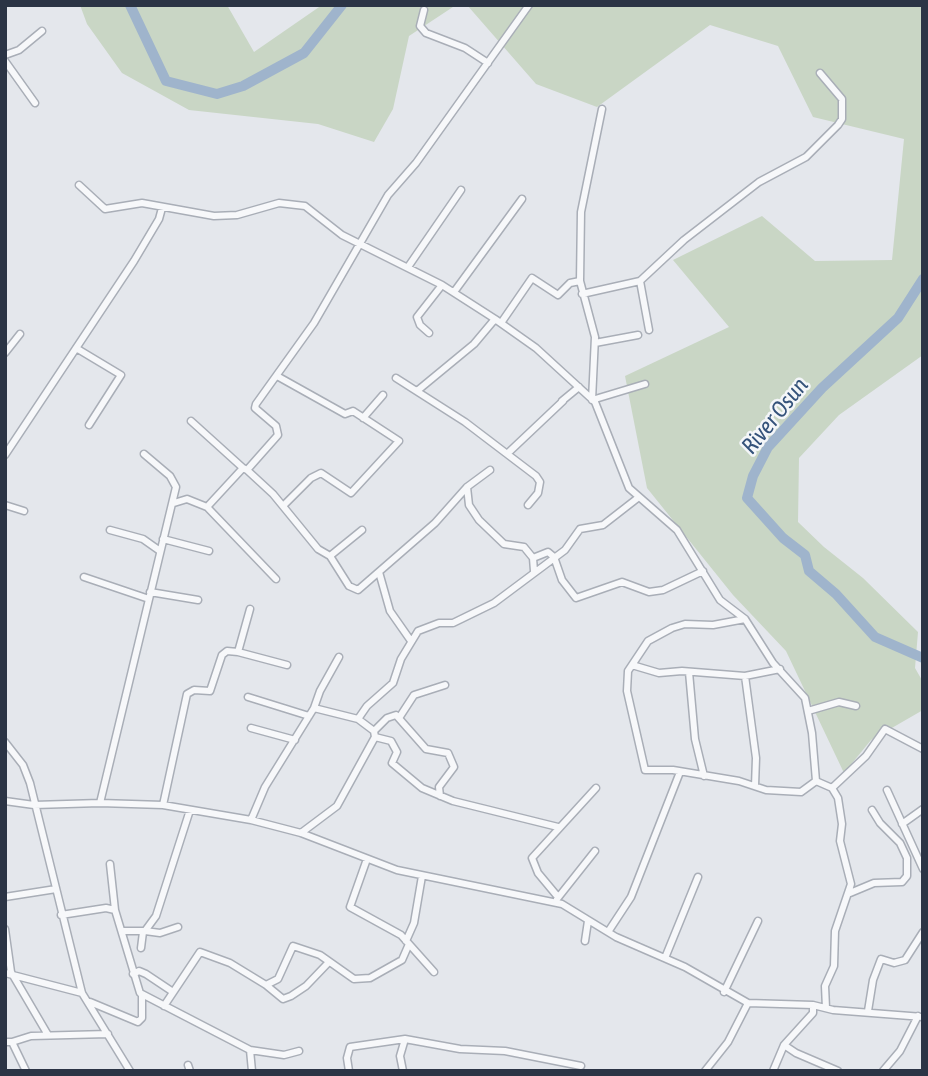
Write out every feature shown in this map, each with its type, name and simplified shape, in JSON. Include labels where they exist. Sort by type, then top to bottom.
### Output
[{"type":"street","points":[[207,507],[278,435],[276,426],[255,408],[314,323],[388,195],[416,163],[529,5]]},
{"type":"street","points":[[425,10],[420,26],[426,33],[465,48],[488,63]]},
{"type":"street","points":[[5,55],[19,50],[43,31]]},
{"type":"street","points":[[5,61],[35,103]]},
{"type":"street","points":[[582,294],[640,281],[684,240],[750,189],[806,157],[842,119],[842,99],[820,74]]},
{"type":"street","points":[[592,400],[595,343],[580,281],[583,192],[602,109]]},
{"type":"street","points":[[79,186],[105,209],[142,203],[214,216],[237,215],[279,203],[305,206],[332,229],[442,285],[536,348],[592,400],[608,429],[622,477],[639,498],[677,530],[720,600],[744,619],[780,669],[799,689],[808,711],[816,781]]},
{"type":"street","points":[[408,267],[461,190]]},
{"type":"street","points":[[454,292],[522,199]]},
{"type":"street","points":[[5,455],[149,237],[162,208]]},
{"type":"street","points":[[417,391],[498,321],[532,278],[558,295],[570,283],[580,281]]},
{"type":"street","points":[[640,281],[649,330]]},
{"type":"street","points":[[429,333],[420,326],[417,317],[442,285]]},
{"type":"street","points":[[5,353],[20,334]]},
{"type":"street","points":[[595,343],[638,335]]},
{"type":"street","points":[[76,348],[121,375],[89,425]]},
{"type":"street","points":[[277,376],[345,414],[353,411],[399,442],[351,493],[321,473],[311,478],[283,506]]},
{"type":"street","points":[[396,378],[508,453],[540,482],[538,493],[528,505]]},
{"type":"street","points":[[592,400],[645,384]]},
{"type":"street","points":[[508,453],[560,401],[579,387]]},
{"type":"street","points":[[363,418],[383,395]]},
{"type":"street","points":[[191,421],[283,506],[318,549],[330,556],[349,586],[358,590],[435,523],[467,487],[490,470]]},
{"type":"street","points":[[100,803],[174,503],[176,487],[173,481],[145,454]]},
{"type":"street","points":[[467,487],[469,505],[490,533],[503,544],[524,547],[533,558],[534,571]]},
{"type":"street","points":[[358,719],[367,706],[393,683],[401,659],[414,634],[422,628],[453,623],[494,603],[565,550],[580,529],[603,525],[639,498]]},
{"type":"street","points":[[174,503],[187,499],[207,507],[276,579]]},
{"type":"street","points":[[5,505],[24,512]]},
{"type":"street","points":[[110,530],[143,539],[160,551]]},
{"type":"street","points":[[330,556],[362,530]]},
{"type":"street","points":[[163,539],[209,551]]},
{"type":"street","points":[[533,558],[548,552],[554,557],[562,580],[576,598],[622,582],[649,592],[663,590],[703,571]]},
{"type":"street","points":[[379,572],[390,611],[411,641]]},
{"type":"street","points":[[84,577],[149,596],[198,600]]},
{"type":"street","points":[[238,652],[250,609]]},
{"type":"street","points":[[744,619],[713,625],[685,624],[672,628],[648,641],[628,671],[627,691],[645,770],[680,772],[801,792],[816,781]]},
{"type":"street","points":[[163,806],[187,694],[194,690],[210,691],[222,655],[228,651],[287,665]]},
{"type":"street","points":[[251,820],[265,788],[314,708],[339,657]]},
{"type":"street","points":[[632,665],[659,673],[745,676],[780,669]]},
{"type":"street","points":[[689,672],[695,739],[704,776]]},
{"type":"street","points":[[745,676],[756,758],[755,786]]},
{"type":"street","points":[[399,718],[414,695],[444,685]]},
{"type":"street","points":[[248,697],[309,716]]},
{"type":"street","points":[[808,711],[839,702],[856,706]]},
{"type":"street","points":[[314,708],[358,719],[375,734],[391,741],[397,752],[392,763],[401,768],[409,779],[440,796],[558,827]]},
{"type":"street","points":[[301,833],[337,806],[375,734],[387,718],[396,715],[426,749],[440,754],[448,753],[454,767],[439,788],[440,796]]},
{"type":"street","points":[[251,729],[295,740]]},
{"type":"street","points":[[832,788],[866,756],[885,729],[923,748]]},
{"type":"street","points":[[5,743],[23,765],[82,993],[130,1071]]},
{"type":"street","points":[[608,932],[631,897],[680,772]]},
{"type":"street","points":[[773,1071],[784,1045],[820,1006],[834,966],[835,931],[850,893],[841,841],[838,798],[832,788],[816,781]]},
{"type":"street","points":[[596,788],[558,827],[531,863],[557,900],[608,932],[664,958],[748,1003],[820,1006],[862,1013],[868,1011],[920,1017],[883,1071]]},
{"type":"street","points":[[887,790],[923,869]]},
{"type":"street","points":[[5,801],[34,805],[100,803],[163,806],[251,820],[301,833],[367,859],[422,876],[557,900]]},
{"type":"street","points":[[902,824],[923,809]]},
{"type":"street","points":[[141,948],[144,931],[156,916],[190,810]]},
{"type":"street","points":[[850,893],[874,883],[902,882],[907,876],[907,858],[900,843],[880,823],[872,810]]},
{"type":"street","points":[[557,900],[595,850]]},
{"type":"street","points":[[367,859],[350,907],[401,934],[434,972]]},
{"type":"street","points":[[89,1002],[138,1022],[142,1018],[142,994],[133,974],[115,910],[110,864]]},
{"type":"street","points":[[266,985],[278,979],[293,946],[320,954],[354,979],[370,978],[402,960],[414,923],[422,876]]},
{"type":"street","points":[[664,958],[698,877]]},
{"type":"street","points":[[5,897],[56,889]]},
{"type":"street","points":[[61,915],[106,908],[115,910]]},
{"type":"street","points":[[585,941],[588,921]]},
{"type":"street","points":[[724,992],[758,921]]},
{"type":"street","points":[[123,931],[160,933],[178,928]]},
{"type":"street","points":[[5,929],[8,973],[48,1035]]},
{"type":"street","points":[[868,1011],[873,980],[881,959],[894,964],[905,960],[920,945],[923,932]]},
{"type":"street","points":[[164,1006],[200,952],[230,963],[284,999],[306,986],[329,962]]},
{"type":"street","points":[[133,974],[139,971],[146,974],[173,992]]},
{"type":"street","points":[[8,973],[82,993]]},
{"type":"street","points":[[142,994],[250,1050],[284,1055],[299,1051]]},
{"type":"street","points":[[705,1071],[728,1042],[748,1003]]},
{"type":"street","points":[[26,1071],[9,1042],[48,1035],[108,1034]]},
{"type":"street","points":[[402,1071],[400,1056],[405,1039]]},
{"type":"street","points":[[349,1071],[346,1058],[350,1047],[405,1039],[460,1049],[505,1051],[580,1066]]},
{"type":"street","points":[[784,1045],[838,1071]]},
{"type":"street","points":[[250,1050],[252,1071]]},
{"type":"green space","points":[[80,5],[227,5],[254,52],[322,5],[456,5],[409,36],[393,109],[374,142],[318,124],[189,110],[122,73],[87,24]]},
{"type":"green space","points":[[467,5],[923,5],[923,355],[839,415],[799,458],[798,522],[863,578],[918,632],[915,668],[923,682],[923,710],[871,740],[844,773],[786,651],[733,595],[647,488],[625,376],[729,327],[673,260],[762,216],[815,261],[892,260],[904,139],[813,117],[778,46],[710,25],[597,107],[536,84]]},
{"type":"waterway","name":"River Osun","points":[[130,5],[166,81],[217,94],[243,86],[304,53],[342,5]]},
{"type":"waterway","name":"River Osun","points":[[923,279],[898,318],[822,388],[768,447],[753,476],[747,498],[783,538],[805,555],[809,571],[836,594],[875,637],[923,658]]}]
